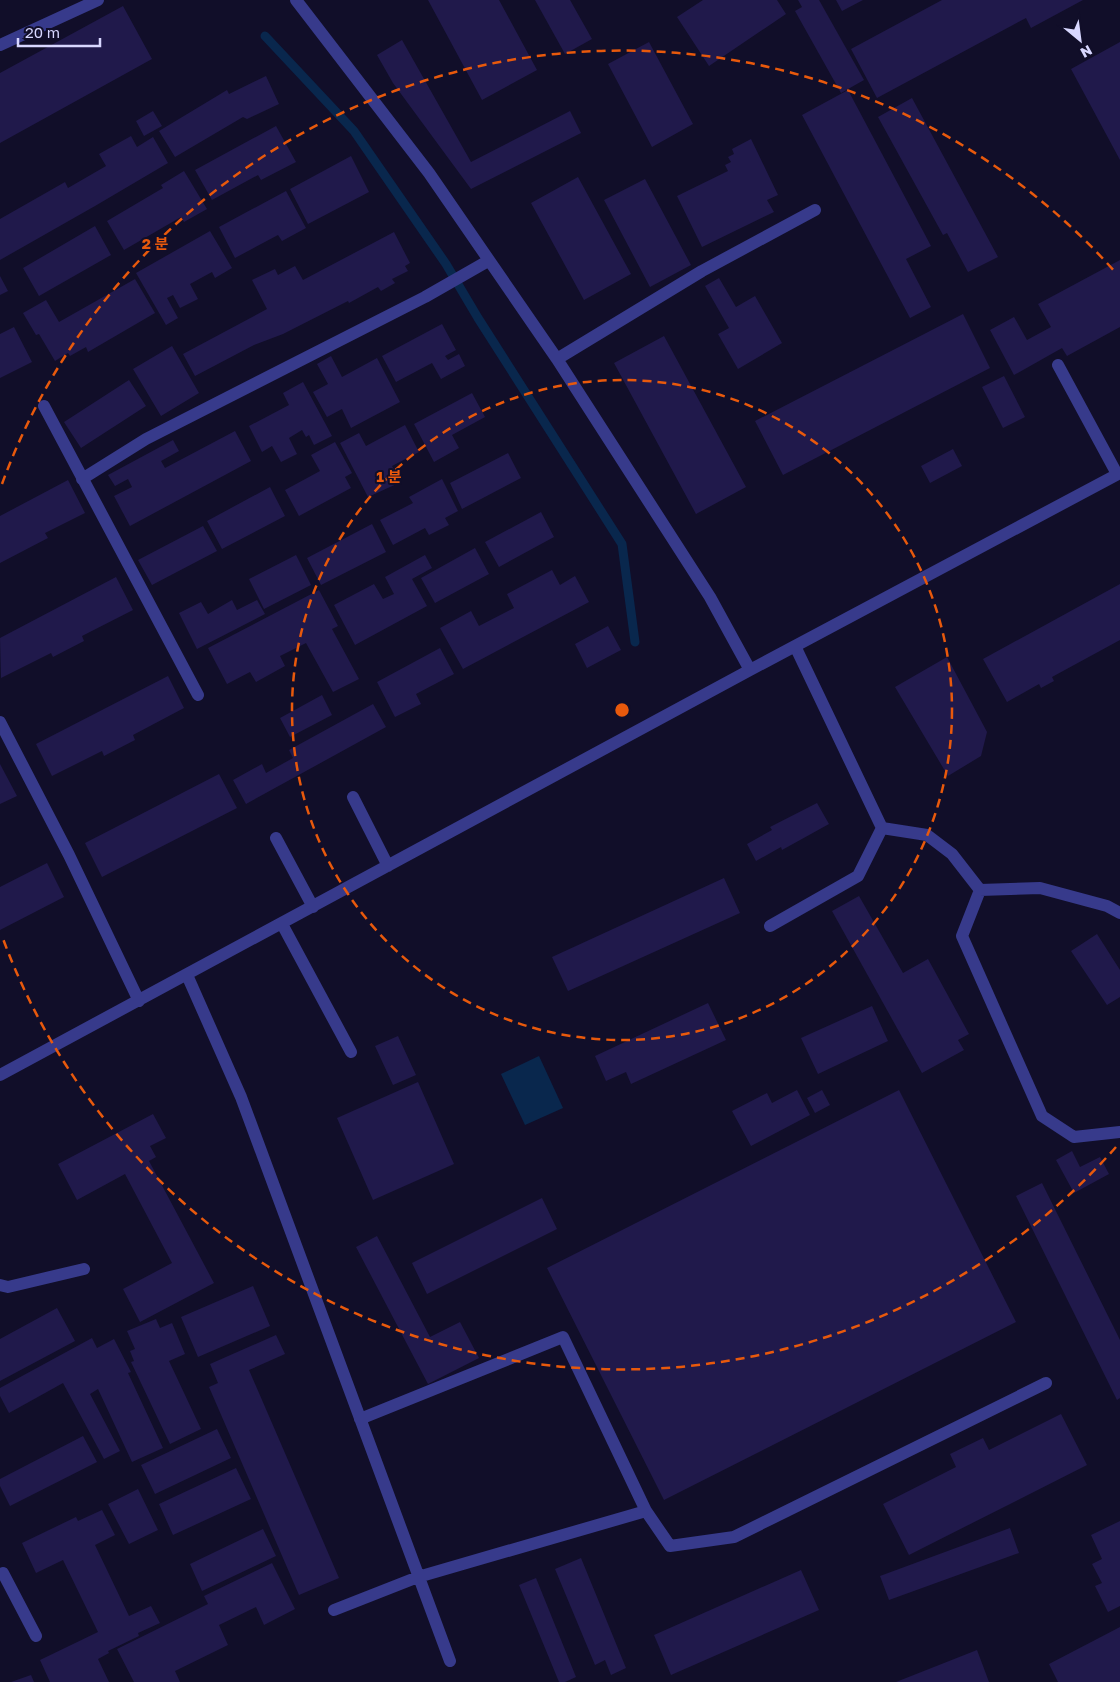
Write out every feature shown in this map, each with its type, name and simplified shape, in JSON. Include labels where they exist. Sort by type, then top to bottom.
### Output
[{"type":"street","points":[[0,45],[98,0]]},
{"type":"street","points":[[296,0],[429,173],[557,359],[710,598],[750,670]]},
{"type":"street","points":[[557,359],[702,271],[815,210]]},
{"type":"street","points":[[82,479],[146,439],[450,283],[488,261]]},
{"type":"street","points":[[0,1075],[750,670],[1119,474],[1058,365]]},
{"type":"street","points":[[44,406],[198,695]]},
{"type":"street","points":[[795,646],[882,828]]},
{"type":"street","points":[[0,722],[69,855],[139,1001]]},
{"type":"street","points":[[352,797],[388,866]]},
{"type":"street","points":[[882,828],[927,835],[952,854],[980,890]]},
{"type":"street","points":[[770,926],[858,876],[882,828]]},
{"type":"street","points":[[276,838],[313,907]]},
{"type":"street","points":[[980,890],[1040,888],[1108,906],[1120,913]]},
{"type":"street","points":[[980,890],[962,936],[1042,1116],[1074,1137],[1120,1132]]},
{"type":"street","points":[[282,924],[351,1052]]},
{"type":"street","points":[[187,975],[241,1097],[450,1662]]},
{"type":"street","points":[[0,1285],[8,1287],[84,1269]]},
{"type":"street","points":[[360,1419],[563,1337],[646,1511],[670,1546],[734,1537],[1046,1383]]},
{"type":"street","points":[[334,1610],[418,1577],[646,1511]]},
{"type":"street","points":[[3,1575],[36,1636]]},
{"type":"water","points":[[539,1056],[563,1108],[525,1125],[501,1074]]},
{"type":"building","points":[[428,0],[499,0],[537,70],[482,100]]},
{"type":"building","points":[[535,0],[570,0],[592,39],[565,54]]},
{"type":"building","points":[[703,0],[777,0],[786,14],[709,66],[677,17]]},
{"type":"building","points":[[798,0],[819,0],[864,80],[841,93],[795,11],[802,7]]},
{"type":"building","points":[[836,0],[863,0],[842,11]]},
{"type":"building","points":[[942,0],[1083,0],[1031,28],[1026,18],[877,98],[851,49]]},
{"type":"building","points":[[123,6],[152,59],[0,143],[0,73]]},
{"type":"building","points":[[402,40],[471,162],[570,111],[581,133],[471,189],[393,83],[377,55]]},
{"type":"building","points":[[649,42],[693,124],[652,147],[608,64]]},
{"type":"building","points":[[1120,42],[1120,160],[1071,69]]},
{"type":"building","points":[[266,76],[279,104],[247,119],[243,117],[175,157],[159,131],[227,90],[229,94]]},
{"type":"building","points":[[848,90],[931,246],[906,259],[931,307],[910,318],[802,115]]},
{"type":"building","points":[[912,98],[998,257],[968,272],[947,233],[943,235],[878,117]]},
{"type":"building","points":[[153,111],[162,126],[144,136],[136,121]]},
{"type":"building","points":[[276,126],[296,162],[261,180],[258,175],[212,200],[195,170]]},
{"type":"building","points":[[131,136],[137,147],[153,137],[168,163],[0,260],[0,219],[65,182],[68,188],[106,166],[99,154]]},
{"type":"building","points":[[751,139],[778,195],[767,200],[774,212],[702,247],[677,196],[728,171],[725,165],[731,162],[728,157],[734,154],[732,149]]},
{"type":"building","points":[[351,156],[369,192],[308,224],[290,189]]},
{"type":"building","points":[[184,171],[207,209],[184,222],[181,217],[124,250],[107,221],[163,188],[161,185]]},
{"type":"building","points":[[578,177],[631,274],[584,300],[531,203]]},
{"type":"building","points":[[645,179],[691,265],[650,287],[604,200]]},
{"type":"building","points":[[286,191],[306,228],[282,241],[278,235],[235,258],[219,227]]},
{"type":"building","points":[[95,226],[111,255],[39,296],[23,268]]},
{"type":"building","points":[[210,231],[232,268],[215,278],[212,272],[190,284],[198,299],[180,308],[173,295],[167,298],[178,318],[166,325],[136,273]]},
{"type":"building","points":[[394,232],[410,263],[405,266],[408,271],[392,279],[395,283],[381,291],[378,287],[283,334],[254,345],[195,376],[183,354],[267,309],[252,280],[275,269],[278,275],[295,266],[303,280]]},
{"type":"building","points":[[1120,260],[1120,327],[1067,356],[1062,348],[1014,375],[990,330],[1014,317],[1027,340],[1051,327],[1038,304]]},
{"type":"building","points":[[0,276],[8,291],[0,295]]},
{"type":"building","points":[[719,278],[736,307],[755,296],[782,343],[738,369],[718,334],[729,328],[705,286]]},
{"type":"building","points":[[135,279],[155,313],[88,352],[86,347],[70,356],[68,353],[55,361],[39,334],[36,335],[23,313],[46,300],[59,322]]},
{"type":"building","points":[[963,314],[990,368],[783,475],[755,421]]},
{"type":"building","points":[[442,324],[456,350],[445,356],[448,360],[459,354],[465,366],[441,379],[432,363],[396,382],[382,356]]},
{"type":"building","points":[[14,327],[32,362],[0,378],[0,334]]},
{"type":"building","points":[[664,336],[746,487],[696,514],[614,363]]},
{"type":"building","points":[[172,346],[199,393],[161,416],[133,369]]},
{"type":"building","points":[[331,356],[342,377],[377,358],[400,402],[351,428],[342,409],[327,417],[313,392],[328,384],[317,364]]},
{"type":"building","points":[[1004,376],[1025,417],[1003,428],[982,387]]},
{"type":"building","points":[[129,380],[146,406],[81,448],[64,422]]},
{"type":"building","points":[[303,382],[332,436],[314,445],[309,435],[306,437],[302,430],[289,438],[297,454],[281,462],[272,446],[262,452],[249,426],[289,405],[283,393]]},
{"type":"building","points":[[472,393],[485,417],[452,435],[459,448],[434,462],[414,424]]},
{"type":"building","points":[[405,425],[419,452],[392,466],[401,482],[368,497],[340,443],[359,433],[366,446]]},
{"type":"building","points":[[235,431],[251,461],[130,526],[114,496],[132,487],[128,479],[115,486],[108,475],[173,440],[179,451],[161,461],[165,468]]},
{"type":"building","points":[[335,442],[352,473],[345,477],[351,488],[299,516],[285,490],[320,471],[311,455]]},
{"type":"building","points":[[953,449],[962,466],[930,483],[921,466]]},
{"type":"building","points":[[508,453],[521,478],[462,509],[450,483]]},
{"type":"building","points":[[442,479],[458,511],[445,518],[449,525],[429,535],[425,528],[393,545],[380,520],[413,503],[409,497]]},
{"type":"building","points":[[68,480],[85,513],[45,533],[48,538],[0,563],[0,516]]},
{"type":"building","points":[[270,487],[285,516],[222,549],[207,521]]},
{"type":"building","points":[[541,512],[554,537],[499,567],[485,542]]},
{"type":"building","points":[[372,524],[386,552],[321,585],[307,558]]},
{"type":"building","points":[[203,526],[217,551],[152,585],[138,560]]},
{"type":"building","points":[[475,548],[489,574],[435,603],[421,578]]},
{"type":"building","points":[[296,555],[311,585],[264,609],[249,579]]},
{"type":"building","points":[[425,555],[432,568],[412,579],[427,606],[355,645],[334,605],[374,584],[383,599],[394,594],[385,577]]},
{"type":"building","points":[[552,570],[560,585],[575,576],[589,602],[463,669],[440,628],[471,611],[479,626],[514,608],[507,594]]},
{"type":"building","points":[[116,577],[133,610],[82,636],[84,641],[53,657],[51,653],[1,678],[0,638]]},
{"type":"building","points":[[1120,584],[1120,640],[1052,677],[1054,681],[1041,688],[1039,684],[1007,702],[983,659]]},
{"type":"building","points":[[319,590],[338,626],[332,629],[359,679],[333,692],[306,643],[280,656],[285,666],[256,682],[250,672],[227,684],[208,648]]},
{"type":"building","points":[[232,600],[237,610],[257,600],[265,614],[197,649],[179,613],[201,602],[208,614]]},
{"type":"building","points":[[608,626],[621,650],[587,668],[575,644]]},
{"type":"building","points":[[440,648],[454,674],[416,694],[421,704],[395,717],[377,682]]},
{"type":"building","points":[[947,657],[987,732],[981,756],[948,776],[895,687]]},
{"type":"building","points":[[168,676],[184,708],[133,735],[135,740],[104,756],[102,751],[52,776],[36,744]]},
{"type":"building","points":[[322,695],[332,715],[290,737],[280,718]]},
{"type":"building","points":[[373,704],[386,727],[246,804],[233,780],[262,764],[266,773],[293,758],[289,750]]},
{"type":"building","points":[[0,764],[17,796],[0,804]]},
{"type":"building","points":[[219,774],[237,808],[102,877],[85,843]]},
{"type":"building","points":[[817,803],[829,824],[782,850],[781,847],[756,861],[747,844],[772,830],[770,827]]},
{"type":"building","points":[[47,863],[64,897],[0,930],[0,887]]},
{"type":"building","points":[[724,878],[740,913],[568,991],[552,957]]},
{"type":"building","points":[[859,896],[903,973],[928,959],[969,1034],[958,1040],[964,1050],[922,1073],[832,911]]},
{"type":"building","points":[[1097,934],[1120,970],[1120,997],[1107,1005],[1071,951]]},
{"type":"building","points":[[708,1003],[726,1040],[631,1084],[626,1072],[606,1081],[595,1056]]},
{"type":"building","points":[[872,1006],[888,1041],[818,1074],[801,1038]]},
{"type":"building","points":[[398,1036],[416,1075],[393,1085],[375,1046]]},
{"type":"building","points":[[418,1082],[454,1164],[373,1200],[337,1118]]},
{"type":"building","points":[[797,1090],[810,1115],[751,1146],[732,1111],[767,1093],[772,1103]]},
{"type":"building","points":[[822,1090],[830,1105],[815,1113],[807,1098]]},
{"type":"building","points":[[899,1090],[1016,1322],[664,1500],[547,1268]]},
{"type":"building","points":[[153,1114],[166,1138],[150,1146],[156,1157],[149,1161],[214,1283],[140,1322],[123,1289],[172,1263],[125,1174],[77,1200],[58,1164]]},
{"type":"building","points":[[1072,1151],[1080,1167],[1100,1157],[1109,1174],[1074,1193],[1056,1160]]},
{"type":"building","points":[[1042,1183],[1120,1340],[1120,1398],[1117,1400],[1016,1196]]},
{"type":"building","points":[[542,1198],[557,1229],[427,1294],[412,1263]]},
{"type":"building","points":[[377,1236],[430,1337],[460,1322],[479,1358],[428,1384],[356,1247]]},
{"type":"building","points":[[253,1286],[270,1326],[198,1357],[181,1317]]},
{"type":"building","points":[[57,1308],[75,1341],[0,1381],[0,1339]]},
{"type":"building","points":[[156,1319],[160,1328],[172,1323],[185,1354],[169,1361],[201,1429],[170,1444],[131,1362],[134,1361],[130,1351],[135,1349],[127,1331]]},
{"type":"building","points":[[276,1335],[285,1354],[249,1370],[339,1578],[299,1595],[209,1387],[218,1383],[210,1364]]},
{"type":"building","points":[[92,1338],[97,1348],[114,1339],[131,1372],[128,1373],[163,1448],[132,1462],[98,1389],[90,1394],[120,1451],[104,1459],[63,1383],[9,1413],[0,1396],[0,1388]]},
{"type":"building","points":[[1061,1414],[1087,1465],[909,1555],[883,1504],[956,1467],[950,1454],[983,1438],[989,1450]]},
{"type":"building","points":[[217,1429],[231,1458],[155,1494],[141,1465]]},
{"type":"building","points":[[83,1436],[97,1462],[10,1506],[0,1486],[0,1479]]},
{"type":"building","points":[[236,1468],[251,1499],[173,1535],[159,1504]]},
{"type":"building","points":[[138,1489],[158,1530],[129,1544],[108,1504]]},
{"type":"building","points":[[102,1510],[115,1535],[95,1545],[129,1616],[151,1606],[160,1623],[138,1633],[139,1636],[108,1651],[109,1653],[98,1659],[109,1682],[50,1682],[40,1660],[98,1632],[63,1560],[36,1573],[22,1543],[76,1517],[78,1521]]},
{"type":"building","points":[[1120,1521],[1120,1606],[1108,1612],[1095,1586],[1102,1583],[1092,1564],[1102,1559],[1091,1535]]},
{"type":"building","points":[[1010,1528],[1019,1553],[889,1600],[880,1576]]},
{"type":"building","points":[[263,1529],[276,1556],[202,1591],[190,1564]]},
{"type":"building","points":[[581,1558],[626,1668],[611,1675],[605,1660],[595,1665],[555,1569]]},
{"type":"building","points":[[272,1563],[295,1609],[264,1625],[256,1607],[219,1625],[228,1645],[175,1671],[180,1682],[134,1682],[117,1649],[208,1604],[204,1596]]},
{"type":"building","points":[[801,1570],[819,1610],[671,1675],[654,1635]]},
{"type":"building","points":[[536,1578],[576,1677],[565,1682],[559,1682],[519,1585]]},
{"type":"building","points":[[1120,1627],[1120,1682],[1058,1682],[1049,1664]]},
{"type":"building","points":[[977,1650],[989,1682],[896,1682]]},
{"type":"building","points":[[31,1675],[34,1682],[11,1682]]},
{"type":"waterway","points":[[265,36],[354,131],[446,264],[478,318],[622,544],[635,642]]}]
